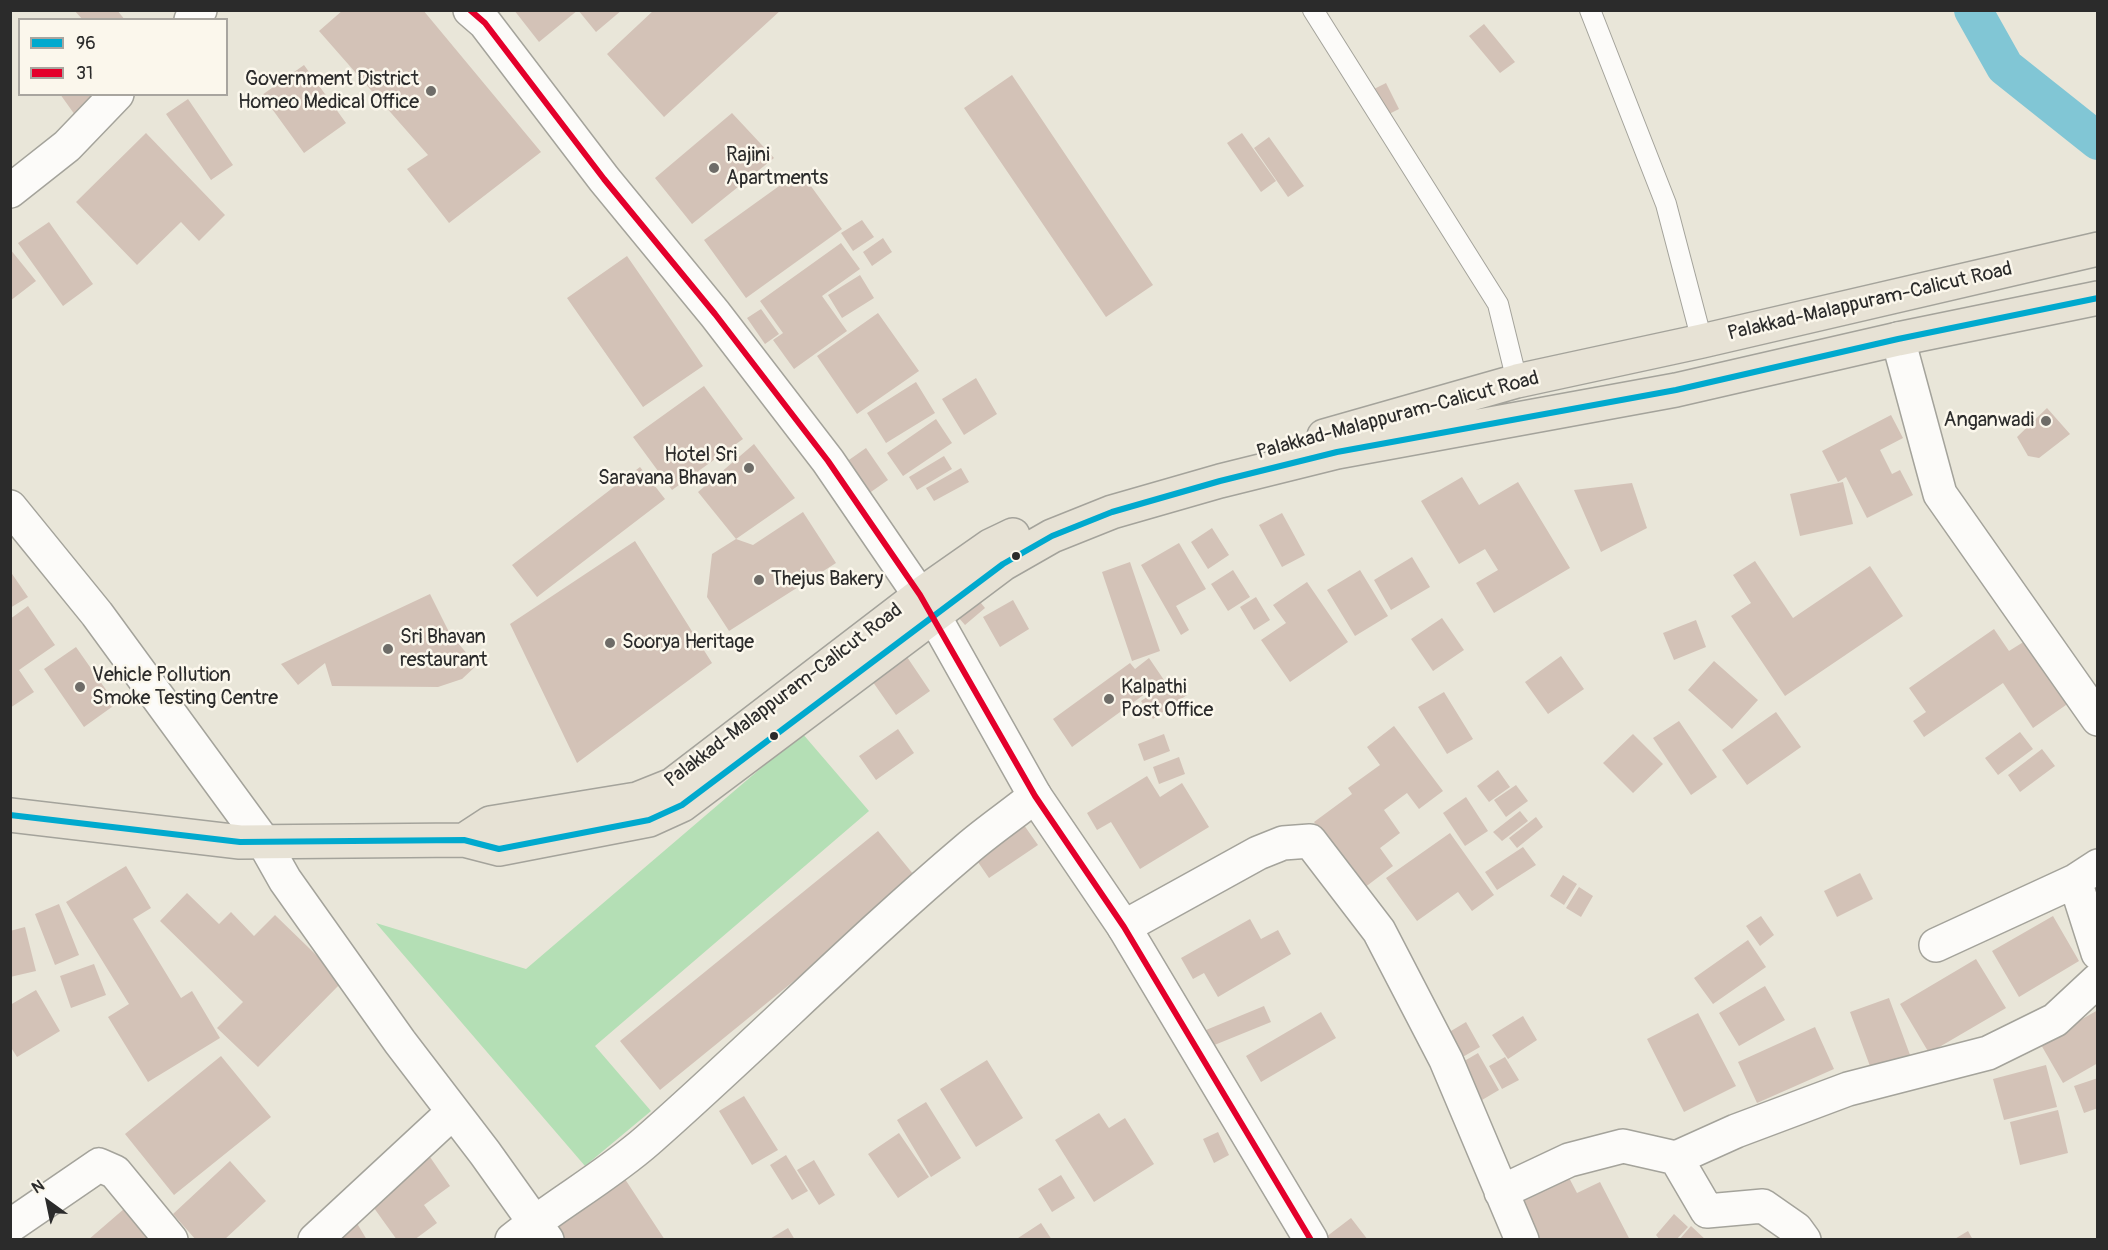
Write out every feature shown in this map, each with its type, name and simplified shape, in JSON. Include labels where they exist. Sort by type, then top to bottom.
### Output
[{"type":"highway","name":"Palakkad-Malappuram-Calicut Road","points":[[10,814],[240,842],[464,840],[499,849],[649,820],[682,805],[927,605],[990,546],[1082,504],[1517,381],[1702,341],[2097,249]]},
{"type":"highway","name":"Palakkad-Malappuram-Calicut Road","points":[[927,605],[1052,536],[1112,512],[1220,481],[1337,452],[1676,390],[1898,339],[2097,298]]},
{"type":"street","points":[[470,10],[485,23],[604,179],[715,314],[828,460],[927,605],[1035,796],[1124,927],[1311,1239]]},
{"type":"street","points":[[10,191],[67,146],[115,96]]},
{"type":"street","points":[[1898,339],[1940,494],[2097,719]]},
{"type":"street","points":[[10,507],[97,614],[263,841],[292,889],[400,1042],[453,1112],[531,1233],[573,1197],[646,1142],[904,904],[969,848],[1035,796]]},
{"type":"street","points":[[1124,927],[1258,853],[1283,843],[1310,841],[1379,931],[1446,1060],[1521,1239]]},
{"type":"street","points":[[1936,945],[2086,874],[2097,953]]},
{"type":"street","points":[[1501,1192],[1569,1160],[1623,1146],[1676,1158],[1736,1131],[1848,1089],[1988,1053],[2055,1020],[2097,980]]},
{"type":"street","points":[[315,1239],[453,1112]]},
{"type":"street","points":[[1676,1158],[1707,1211],[1763,1206],[1796,1229],[1804,1239]]},
{"type":"street","points":[[10,1226],[99,1165],[115,1172],[171,1239]]},
{"type":"lane","points":[[1313,10],[1498,304],[1517,381]]},
{"type":"lane","points":[[1590,10],[1666,204],[1702,341]]},
{"type":"green space","points":[[802,733],[869,811],[595,1046],[651,1111],[585,1166],[376,923],[526,969]]},
{"type":"building","points":[[74,10],[117,10],[123,18],[81,18]]},
{"type":"building","name":"Government District Homeo Medical Office","points":[[343,10],[423,10],[541,152],[449,223],[407,169],[428,155],[319,31]]},
{"type":"building","points":[[514,10],[578,10],[539,42]]},
{"type":"building","points":[[578,10],[622,10],[596,32]]},
{"type":"building","points":[[654,10],[781,10],[664,117],[607,54]]},
{"type":"building","points":[[1484,24],[1515,62],[1500,73],[1469,36]]},
{"type":"building","points":[[304,65],[346,123],[304,153],[262,95]]},
{"type":"building","points":[[1012,75],[1153,285],[1106,317],[964,108]]},
{"type":"building","points":[[1386,83],[1399,109],[1385,116],[1372,90]]},
{"type":"building","points":[[61,96],[101,96],[75,115]]},
{"type":"building","points":[[188,99],[233,165],[211,180],[166,114]]},
{"type":"building","name":"Rajini Apartments","points":[[732,113],[774,158],[692,224],[655,178]]},
{"type":"building","points":[[146,133],[225,215],[199,241],[181,222],[137,265],[76,202]]},
{"type":"building","points":[[1242,133],[1276,181],[1261,192],[1227,143]]},
{"type":"building","points":[[1269,137],[1304,186],[1288,197],[1254,148]]},
{"type":"building","points":[[800,171],[842,229],[746,298],[704,240]]},
{"type":"building","points":[[862,220],[874,237],[853,251],[841,233]]},
{"type":"building","points":[[49,222],[93,284],[63,306],[18,243]]},
{"type":"building","points":[[883,238],[892,252],[872,266],[863,252]]},
{"type":"building","points":[[841,243],[860,269],[822,296],[847,331],[794,369],[773,340],[783,333],[760,301]]},
{"type":"building","points":[[10,249],[36,281],[10,301]]},
{"type":"building","points":[[627,256],[703,366],[643,407],[567,298]]},
{"type":"building","points":[[860,275],[874,298],[842,318],[828,295]]},
{"type":"building","points":[[761,309],[779,334],[765,344],[747,318]]},
{"type":"building","points":[[878,313],[919,371],[857,414],[817,356]]},
{"type":"building","points":[[976,378],[997,414],[964,435],[942,399]]},
{"type":"building","points":[[916,382],[935,413],[886,443],[867,413]]},
{"type":"building","points":[[704,386],[743,439],[672,490],[633,437]]},
{"type":"building","name":"Anganwadi","points":[[2047,408],[2070,434],[2039,458],[2028,456],[2017,437]]},
{"type":"building","points":[[1891,415],[1903,438],[1880,450],[1892,474],[1900,470],[1913,495],[1867,518],[1846,477],[1838,482],[1822,451]]},
{"type":"building","points":[[936,419],[952,443],[903,476],[887,453]]},
{"type":"building","name":"Hotel Sri Saravana Bhavan","points":[[754,444],[795,498],[736,539],[698,492]]},
{"type":"building","points":[[866,448],[888,480],[868,494],[846,462]]},
{"type":"building","points":[[944,456],[952,469],[917,490],[909,477]]},
{"type":"building","points":[[640,467],[665,499],[537,597],[512,565]]},
{"type":"building","points":[[961,468],[969,482],[934,501],[926,488]]},
{"type":"building","points":[[1462,477],[1479,505],[1518,482],[1570,568],[1494,613],[1476,583],[1498,570],[1485,549],[1459,564],[1421,501]]},
{"type":"building","points":[[1843,482],[1853,524],[1800,536],[1790,494]]},
{"type":"building","points":[[1632,483],[1647,528],[1601,552],[1574,490]]},
{"type":"building","name":"Thejus Bakery","points":[[803,512],[836,563],[729,631],[707,597],[712,554],[736,539],[753,545]]},
{"type":"building","points":[[1282,513],[1305,555],[1282,567],[1259,525]]},
{"type":"building","points":[[1212,528],[1229,555],[1208,569],[1191,542]]},
{"type":"building","name":"Soorya Heritage","points":[[635,541],[712,663],[577,763],[510,624]]},
{"type":"building","points":[[1179,543],[1206,589],[1176,606],[1189,630],[1181,635],[1141,565]]},
{"type":"building","points":[[1412,557],[1430,587],[1391,610],[1374,580]]},
{"type":"building","points":[[1755,561],[1793,618],[1870,566],[1903,616],[1785,696],[1731,616],[1751,603],[1733,575]]},
{"type":"building","points":[[1130,562],[1160,651],[1132,661],[1102,572]]},
{"type":"building","points":[[1233,570],[1250,597],[1228,611],[1211,584]]},
{"type":"building","points":[[1360,570],[1388,616],[1355,636],[1327,590]]},
{"type":"building","points":[[10,571],[28,597],[10,608]]},
{"type":"building","points":[[1307,582],[1348,642],[1290,682],[1261,640],[1286,623],[1273,605]]},
{"type":"building","points":[[972,592],[985,608],[965,625],[951,609]]},
{"type":"building","name":"Sri Bhavan restaurant","points":[[430,594],[450,634],[477,665],[462,679],[438,687],[332,686],[325,663],[298,685],[281,664]]},
{"type":"building","points":[[1256,597],[1270,620],[1254,630],[1240,607]]},
{"type":"building","points":[[1013,600],[1029,629],[1000,647],[983,617]]},
{"type":"building","points":[[28,606],[55,645],[19,670],[34,692],[10,708],[10,619]]},
{"type":"building","points":[[1442,618],[1464,650],[1433,671],[1411,639]]},
{"type":"building","points":[[1696,620],[1706,647],[1674,660],[1663,633]]},
{"type":"building","points":[[1994,629],[2009,651],[2033,636],[2076,698],[2033,728],[2003,683],[1924,737],[1913,721],[1926,712],[1909,688]]},
{"type":"building","name":"Vehicle Pollution Smoke Testing Centre","points":[[76,647],[116,704],[84,727],[44,669]]},
{"type":"building","points":[[903,651],[930,691],[896,715],[868,675]]},
{"type":"building","points":[[1561,656],[1584,689],[1548,714],[1525,682]]},
{"type":"building","name":"Kalpathi Post Office","points":[[1149,658],[1164,680],[1072,747],[1053,719],[1130,663],[1135,669]]},
{"type":"building","points":[[1714,661],[1758,700],[1732,729],[1688,690]]},
{"type":"building","points":[[1175,678],[1187,695],[1153,719],[1141,701]]},
{"type":"building","points":[[1444,692],[1473,739],[1447,754],[1418,707]]},
{"type":"building","points":[[1776,712],[1801,747],[1747,785],[1722,750]]},
{"type":"building","points":[[1679,721],[1717,777],[1691,795],[1653,738]]},
{"type":"building","points":[[1394,726],[1443,791],[1419,809],[1407,793],[1384,810],[1400,833],[1380,848],[1393,866],[1364,888],[1314,822],[1352,794],[1348,788],[1380,765],[1367,747]]},
{"type":"building","points":[[898,729],[914,753],[876,780],[859,756]]},
{"type":"building","points":[[2020,732],[2033,749],[1998,775],[1985,758]]},
{"type":"building","points":[[1164,734],[1170,751],[1144,761],[1138,744]]},
{"type":"building","points":[[1633,734],[1663,764],[1633,793],[1603,763]]},
{"type":"building","points":[[2042,749],[2055,766],[2020,792],[2008,775]]},
{"type":"building","points":[[1179,757],[1185,774],[1159,784],[1153,767]]},
{"type":"building","points":[[1498,770],[1510,787],[1489,802],[1477,786]]},
{"type":"building","points":[[1147,776],[1160,797],[1182,783],[1209,827],[1140,869],[1111,822],[1097,830],[1087,813]]},
{"type":"building","points":[[1516,785],[1528,801],[1506,817],[1494,800]]},
{"type":"building","points":[[1466,797],[1488,831],[1465,846],[1443,813]]},
{"type":"building","points":[[1520,811],[1528,821],[1502,841],[1493,832]]},
{"type":"building","points":[[1536,817],[1543,827],[1517,848],[1509,838]]},
{"type":"building","points":[[1019,818],[1038,845],[989,878],[971,852]]},
{"type":"building","points":[[878,831],[918,880],[660,1090],[620,1041]]},
{"type":"building","points":[[1450,833],[1494,895],[1472,911],[1458,892],[1417,921],[1386,878]]},
{"type":"building","points":[[1523,847],[1536,865],[1497,890],[1485,872]]},
{"type":"building","points":[[126,866],[151,908],[133,919],[181,998],[192,991],[220,1038],[148,1082],[108,1017],[129,1004],[66,902]]},
{"type":"building","points":[[1860,873],[1873,899],[1837,917],[1824,891]]},
{"type":"building","points":[[1563,875],[1577,884],[1564,905],[1550,896]]},
{"type":"building","points":[[1579,887],[1593,896],[1581,917],[1566,908]]},
{"type":"building","points":[[187,893],[219,924],[231,912],[254,936],[275,915],[343,981],[258,1067],[217,1028],[243,1002],[160,921]]},
{"type":"building","points":[[59,904],[79,955],[55,965],[35,914]]},
{"type":"building","points":[[1761,916],[1774,935],[1760,946],[1746,926]]},
{"type":"building","points":[[2053,916],[2079,961],[2019,997],[1992,951]]},
{"type":"building","points":[[1250,919],[1261,939],[1278,930],[1291,954],[1218,997],[1204,973],[1193,979],[1181,958]]},
{"type":"building","points":[[25,927],[36,971],[10,977],[10,931]]},
{"type":"building","points":[[1748,940],[1766,967],[1713,1004],[1694,978]]},
{"type":"building","points":[[1976,959],[2006,1008],[1929,1053],[1900,1004]]},
{"type":"building","points":[[94,964],[106,995],[71,1008],[60,976]]},
{"type":"building","points":[[1765,986],[1785,1020],[1739,1046],[1719,1013]]},
{"type":"building","points":[[36,990],[60,1031],[17,1057],[10,1046],[10,1005]]},
{"type":"building","points":[[1889,998],[1913,1063],[1874,1077],[1850,1012]]},
{"type":"building","points":[[1264,1006],[1271,1022],[1212,1046],[1206,1030]]},
{"type":"building","points":[[2098,1010],[2098,1063],[2063,1083],[2040,1043]]},
{"type":"building","points":[[1321,1012],[1336,1038],[1261,1082],[1246,1056]]},
{"type":"building","points":[[1698,1013],[1736,1086],[1684,1112],[1647,1039]]},
{"type":"building","points":[[1523,1016],[1537,1040],[1508,1059],[1492,1035]]},
{"type":"building","points":[[1466,1022],[1480,1047],[1454,1062],[1441,1037]]},
{"type":"building","points":[[1815,1027],[1834,1069],[1757,1103],[1738,1062]]},
{"type":"building","points":[[1478,1053],[1499,1090],[1482,1100],[1461,1063]]},
{"type":"building","points":[[221,1056],[271,1117],[174,1195],[125,1134]]},
{"type":"building","points":[[1505,1057],[1519,1080],[1502,1089],[1489,1066]]},
{"type":"building","points":[[987,1060],[1023,1118],[976,1147],[940,1089]]},
{"type":"building","points":[[2046,1065],[2057,1107],[2004,1120],[1993,1079]]},
{"type":"building","points":[[2098,1078],[2098,1108],[2084,1113],[2074,1086]]},
{"type":"building","points":[[744,1096],[778,1150],[752,1165],[719,1111]]},
{"type":"building","points":[[926,1102],[961,1158],[931,1177],[897,1120]]},
{"type":"building","points":[[2058,1110],[2068,1153],[2020,1165],[2010,1122]]},
{"type":"building","points":[[1099,1113],[1109,1128],[1125,1118],[1154,1164],[1094,1202],[1055,1140]]},
{"type":"building","points":[[1218,1132],[1229,1155],[1214,1163],[1203,1139]]},
{"type":"building","points":[[899,1133],[929,1177],[898,1198],[868,1154]]},
{"type":"building","points":[[786,1155],[808,1191],[792,1200],[770,1165]]},
{"type":"building","points":[[430,1157],[450,1186],[424,1205],[437,1223],[414,1240],[397,1240],[369,1201]]},
{"type":"building","points":[[814,1160],[835,1195],[819,1205],[797,1170]]},
{"type":"building","points":[[230,1161],[266,1201],[224,1240],[196,1240],[173,1214]]},
{"type":"building","points":[[1566,1172],[1577,1193],[1600,1182],[1630,1240],[1537,1240],[1515,1198]]},
{"type":"building","points":[[621,1173],[665,1240],[555,1240],[545,1225]]},
{"type":"building","points":[[1061,1175],[1075,1198],[1052,1212],[1038,1189]]},
{"type":"building","points":[[132,1202],[164,1240],[88,1240]]},
{"type":"building","points":[[1674,1214],[1688,1227],[1676,1240],[1660,1240],[1656,1235]]},
{"type":"building","points":[[352,1215],[367,1240],[311,1240]]},
{"type":"building","points":[[1351,1218],[1368,1240],[1328,1240],[1326,1237]]},
{"type":"building","points":[[1041,1223],[1052,1240],[1015,1240]]},
{"type":"building","points":[[1691,1226],[1706,1240],[1679,1240]]},
{"type":"building","points":[[788,1228],[795,1240],[768,1240]]},
{"type":"building","points":[[1968,1231],[1973,1240],[1953,1240]]},
{"type":"waterway","points":[[1973,10],[2005,67],[2098,141]]},
{"type":"transit line","name":"31","points":[[470,10],[485,23],[604,179],[715,314],[828,461],[920,595],[1035,796],[1124,927],[1311,1240]]},
{"type":"transit line","name":"96","points":[[10,815],[240,842],[464,840],[499,849],[649,820],[682,805],[1003,564],[1052,536],[1112,512],[1220,481],[1337,452],[1676,390],[1898,339],[2098,298]]},
{"type":"place","name":"Government District Homeo Medical Office","points":[[431,91]]},
{"type":"place","name":"Rajini Apartments","points":[[714,168]]},
{"type":"place","name":"Anganwadi","points":[[2046,421]]},
{"type":"place","name":"Hotel Sri Saravana Bhavan","points":[[749,468]]},
{"type":"place","name":"Thejus Bakery","points":[[759,580]]},
{"type":"place","name":"Soorya Heritage","points":[[610,643]]},
{"type":"place","name":"Sri Bhavan restaurant","points":[[388,649]]},
{"type":"place","name":"Vehicle Pollution Smoke Testing Centre","points":[[80,687]]},
{"type":"place","name":"Kalpathi Post Office","points":[[1109,699]]}]
